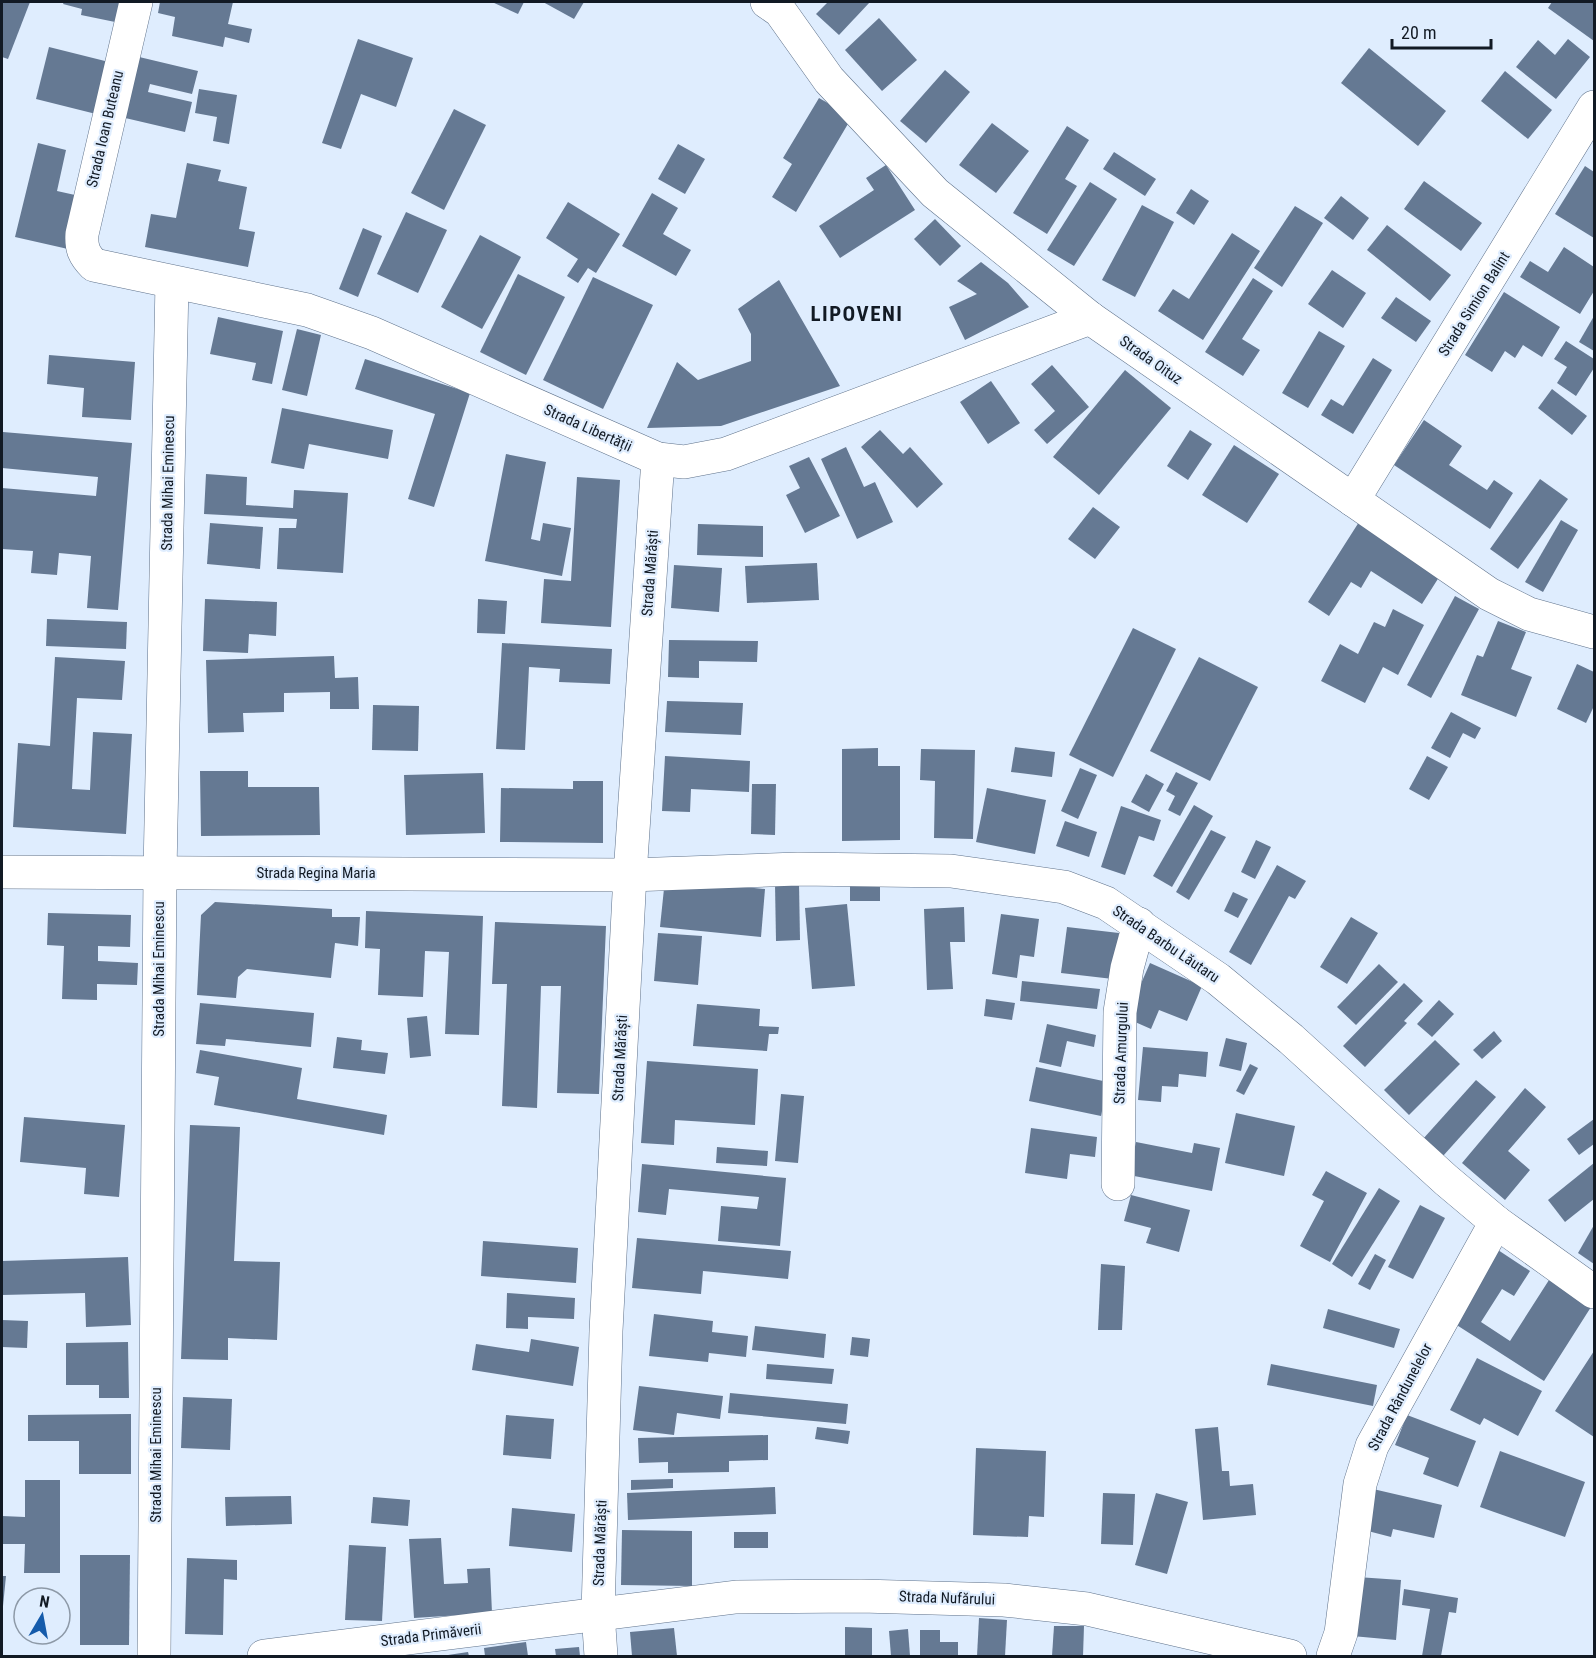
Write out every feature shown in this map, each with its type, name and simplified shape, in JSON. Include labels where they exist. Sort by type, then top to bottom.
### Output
[{"type":"street","name":"Strada Ioan Buteanu","points":[[85,257],[81,247],[82,234],[136,2]]},
{"type":"street","name":"Strada Oituz","points":[[776,5],[829,80],[935,193],[1090,318],[1489,594],[1529,614],[1594,632]]},
{"type":"street","name":"Strada Simion Balint","points":[[1353,500],[1594,107]]},
{"type":"street","name":"Strada Libertății","points":[[85,257],[94,265],[107,270],[307,310],[372,333],[658,459],[684,462],[726,454],[1090,318]]},
{"type":"street","name":"Strada Mihai Eminescu","points":[[154,1656],[160,872],[172,282]]},
{"type":"street","name":"Strada Mărăști","points":[[601,1656],[598,1613],[606,1331],[630,875],[658,459]]},
{"type":"street","name":"Strada Barbu Lăutaru","points":[[630,875],[798,869],[951,871],[1064,887],[1106,903],[1218,979],[1496,1222],[1594,1292]]},
{"type":"street","name":"Strada Regina Maria","points":[[2,872],[630,875]]},
{"type":"street","name":"Strada Amurgului","points":[[1118,1184],[1120,1012],[1126,968],[1139,924]]},
{"type":"street","name":"Strada Rândunelelor","points":[[1333,1656],[1341,1633],[1359,1484],[1372,1446],[1496,1222]]},
{"type":"street","name":"Strada Nufărului","points":[[598,1613],[736,1597],[861,1596],[1004,1600],[1087,1609],[1290,1656]]},
{"type":"street","name":"Strada Primăverii","points":[[264,1656],[598,1613]]},
{"type":"building","points":[[2,2],[30,2],[8,59],[2,57]]},
{"type":"building","points":[[64,2],[125,2],[120,23],[81,15],[82,9],[63,4]]},
{"type":"building","points":[[160,2],[233,2],[228,24],[252,29],[249,43],[225,37],[223,47],[172,36],[175,17],[158,13]]},
{"type":"building","points":[[492,2],[524,2],[518,14]]},
{"type":"building","points":[[543,2],[584,2],[574,19]]},
{"type":"building","points":[[828,2],[870,2],[839,35],[816,14]]},
{"type":"building","points":[[1552,2],[1594,2],[1594,41],[1548,8]]},
{"type":"building","points":[[879,18],[917,60],[882,91],[845,50]]},
{"type":"building","points":[[358,39],[413,58],[396,107],[361,94],[341,149],[322,143]]},
{"type":"building","points":[[1568,39],[1590,57],[1556,99],[1516,67],[1538,40],[1555,55]]},
{"type":"building","points":[[49,47],[109,62],[96,114],[36,99]]},
{"type":"building","points":[[1369,48],[1446,111],[1418,146],[1341,83]]},
{"type":"building","points":[[135,56],[198,71],[192,94],[150,84],[148,92],[192,102],[185,132],[121,117]]},
{"type":"building","points":[[945,70],[970,92],[926,143],[900,121]]},
{"type":"building","points":[[1505,71],[1552,110],[1528,139],[1481,101]]},
{"type":"building","points":[[199,89],[237,95],[229,144],[213,141],[217,117],[195,113]]},
{"type":"building","points":[[819,98],[852,117],[796,212],[772,197],[792,164],[783,158]]},
{"type":"building","points":[[454,109],[486,125],[444,210],[411,193]]},
{"type":"building","points":[[992,123],[1029,151],[996,193],[959,165]]},
{"type":"building","points":[[1067,126],[1089,140],[1065,179],[1077,186],[1047,234],[1013,213]]},
{"type":"building","points":[[38,143],[66,150],[57,191],[75,195],[68,249],[15,237]]},
{"type":"building","points":[[678,144],[705,159],[685,194],[658,179]]},
{"type":"building","points":[[1114,152],[1156,179],[1145,196],[1103,169]]},
{"type":"building","points":[[187,163],[221,170],[218,181],[247,187],[239,229],[255,232],[248,267],[145,247],[151,214],[176,218]]},
{"type":"building","points":[[886,165],[915,210],[840,258],[819,226],[874,190],[866,178]]},
{"type":"building","points":[[1585,166],[1594,172],[1594,238],[1555,214]]},
{"type":"building","points":[[1424,181],[1482,223],[1461,251],[1404,209]]},
{"type":"building","points":[[1090,182],[1117,199],[1074,266],[1047,250]]},
{"type":"building","points":[[1191,189],[1209,201],[1194,225],[1176,213]]},
{"type":"building","points":[[652,193],[678,208],[663,234],[691,250],[676,276],[622,246]]},
{"type":"building","points":[[1341,196],[1369,218],[1353,240],[1324,218]]},
{"type":"building","points":[[568,202],[620,234],[596,273],[588,268],[578,283],[567,276],[578,259],[546,238]]},
{"type":"building","points":[[1142,205],[1174,222],[1135,297],[1102,280]]},
{"type":"building","points":[[1295,206],[1323,223],[1282,287],[1254,268]]},
{"type":"building","points":[[406,212],[447,230],[418,293],[377,274]]},
{"type":"building","points":[[935,219],[961,246],[940,266],[914,239]]},
{"type":"building","points":[[1387,225],[1451,275],[1430,301],[1367,250]]},
{"type":"building","points":[[363,228],[382,236],[358,297],[339,289]]},
{"type":"building","points":[[1232,233],[1260,251],[1203,340],[1158,311],[1173,289],[1189,299]]},
{"type":"building","points":[[480,235],[521,257],[482,329],[441,307]]},
{"type":"building","points":[[1564,247],[1594,267],[1594,291],[1580,314],[1520,277],[1530,261],[1548,272]]},
{"type":"building","points":[[981,262],[1008,283],[1029,307],[965,340],[949,307],[977,294],[957,281]]},
{"type":"building","points":[[1332,270],[1366,293],[1343,328],[1308,304]]},
{"type":"building","points":[[518,274],[565,297],[526,375],[480,352]]},
{"type":"building","points":[[593,277],[653,305],[603,409],[543,380]]},
{"type":"building","points":[[1253,278],[1273,291],[1242,339],[1260,350],[1243,376],[1205,352]]},
{"type":"building","points":[[779,280],[840,386],[721,426],[647,428],[677,362],[698,380],[751,361],[751,334],[738,309]]},
{"type":"building","points":[[1504,292],[1560,327],[1542,357],[1523,345],[1515,358],[1505,351],[1492,372],[1465,355]]},
{"type":"building","points":[[1396,297],[1431,321],[1416,342],[1381,318]]},
{"type":"building","points":[[1594,316],[1594,351],[1579,342]]},
{"type":"building","points":[[218,317],[283,331],[272,384],[252,380],[256,363],[210,354]]},
{"type":"building","points":[[297,329],[321,335],[307,396],[282,390]]},
{"type":"building","points":[[1319,331],[1345,346],[1308,408],[1282,393]]},
{"type":"building","points":[[1566,341],[1594,359],[1594,368],[1576,396],[1557,383],[1567,367],[1554,359]]},
{"type":"building","points":[[49,355],[135,362],[131,420],[82,417],[84,388],[47,384]]},
{"type":"building","points":[[1373,358],[1392,370],[1353,434],[1321,415],[1331,399],[1343,406]]},
{"type":"building","points":[[365,359],[470,393],[434,507],[408,499],[435,414],[355,389]]},
{"type":"building","points":[[1052,365],[1089,407],[1047,444],[1034,430],[1055,411],[1031,384]]},
{"type":"building","points":[[1125,370],[1171,408],[1099,495],[1053,457]]},
{"type":"building","points":[[991,381],[1020,423],[988,444],[960,402]]},
{"type":"building","points":[[1552,389],[1587,416],[1572,435],[1538,408]]},
{"type":"building","points":[[282,408],[393,430],[388,459],[309,444],[304,469],[271,463]]},
{"type":"building","points":[[1424,420],[1462,446],[1449,465],[1487,490],[1494,480],[1513,493],[1490,529],[1394,465]]},
{"type":"building","points":[[880,430],[903,454],[910,447],[943,484],[917,508],[861,447]]},
{"type":"building","points":[[1190,430],[1212,444],[1188,480],[1167,466]]},
{"type":"building","points":[[3,432],[132,443],[118,610],[87,608],[91,556],[59,553],[57,575],[31,573],[33,551],[2,549],[2,488],[96,496],[98,477],[2,468]]},
{"type":"building","points":[[1234,445],[1279,474],[1247,523],[1202,495]]},
{"type":"building","points":[[846,447],[864,487],[875,482],[893,522],[857,539],[821,459]]},
{"type":"building","points":[[506,454],[546,462],[531,539],[540,541],[543,523],[571,528],[562,576],[485,561]]},
{"type":"building","points":[[809,457],[840,516],[805,533],[786,495],[800,488],[789,466]]},
{"type":"building","points":[[206,474],[247,477],[246,505],[293,508],[294,490],[348,493],[343,573],[277,569],[279,528],[296,528],[297,519],[204,514]]},
{"type":"building","points":[[577,477],[620,480],[611,627],[541,623],[544,579],[571,581]]},
{"type":"building","points":[[1540,479],[1568,499],[1518,569],[1490,549]]},
{"type":"building","points":[[1093,507],[1120,527],[1095,559],[1068,539]]},
{"type":"building","points":[[1561,520],[1578,530],[1543,592],[1525,582]]},
{"type":"building","points":[[1359,522],[1441,574],[1422,604],[1371,571],[1361,588],[1351,582],[1329,616],[1308,602]]},
{"type":"building","points":[[210,523],[263,527],[260,569],[207,564]]},
{"type":"building","points":[[698,524],[763,526],[763,557],[697,555]]},
{"type":"building","points":[[817,563],[819,600],[747,603],[745,566]]},
{"type":"building","points":[[674,565],[722,568],[719,612],[671,608]]},
{"type":"building","points":[[1455,596],[1479,609],[1431,698],[1407,685]]},
{"type":"building","points":[[205,599],[277,602],[276,636],[249,634],[248,653],[203,651]]},
{"type":"building","points":[[478,599],[507,601],[505,634],[477,633]]},
{"type":"building","points":[[1393,609],[1424,625],[1398,675],[1383,667],[1365,703],[1321,681],[1340,644],[1358,654],[1374,622],[1385,627]]},
{"type":"building","points":[[47,619],[127,622],[126,649],[46,646]]},
{"type":"building","points":[[1498,621],[1526,632],[1511,669],[1532,677],[1516,717],[1461,695],[1477,655],[1483,657]]},
{"type":"building","points":[[1133,628],[1176,649],[1113,777],[1069,755]]},
{"type":"building","points":[[669,640],[758,641],[757,662],[699,661],[699,678],[668,677]]},
{"type":"building","points":[[502,643],[612,649],[610,684],[559,682],[560,669],[529,667],[525,750],[496,749]]},
{"type":"building","points":[[334,656],[335,678],[358,677],[359,709],[330,709],[330,692],[284,693],[284,712],[243,713],[244,732],[208,733],[206,660]]},
{"type":"building","points":[[55,657],[125,661],[122,700],[77,698],[72,789],[90,790],[93,732],[132,734],[126,834],[13,827],[18,743],[50,746]]},
{"type":"building","points":[[1199,657],[1258,687],[1210,781],[1150,751]]},
{"type":"building","points":[[1577,664],[1594,672],[1594,706],[1586,723],[1557,709]]},
{"type":"building","points":[[667,701],[743,703],[741,735],[665,732]]},
{"type":"building","points":[[373,705],[419,706],[418,751],[372,750]]},
{"type":"building","points":[[1451,712],[1481,728],[1475,739],[1463,733],[1450,758],[1431,748]]},
{"type":"building","points":[[1015,747],[1055,752],[1052,777],[1011,772]]},
{"type":"building","points":[[878,748],[878,766],[900,766],[900,840],[842,841],[842,749]]},
{"type":"building","points":[[921,749],[975,750],[973,839],[934,838],[935,781],[920,780]]},
{"type":"building","points":[[665,756],[750,761],[749,792],[691,789],[690,812],[662,811]]},
{"type":"building","points":[[1427,756],[1448,767],[1429,800],[1409,789]]},
{"type":"building","points":[[1080,768],[1097,775],[1078,819],[1061,811]]},
{"type":"building","points":[[200,771],[248,771],[248,787],[319,787],[320,835],[201,836]]},
{"type":"building","points":[[1176,772],[1198,783],[1180,816],[1168,810],[1175,796],[1166,791]]},
{"type":"building","points":[[483,773],[485,833],[406,835],[404,775]]},
{"type":"building","points":[[1146,774],[1164,784],[1149,812],[1131,802]]},
{"type":"building","points":[[573,781],[603,781],[603,843],[500,842],[501,788],[573,789]]},
{"type":"building","points":[[752,784],[776,784],[775,835],[751,834]]},
{"type":"building","points":[[987,788],[1046,800],[1035,854],[976,842]]},
{"type":"building","points":[[1194,805],[1213,816],[1172,887],[1153,876]]},
{"type":"building","points":[[1121,806],[1161,820],[1154,841],[1139,836],[1125,875],[1101,867]]},
{"type":"building","points":[[1065,821],[1097,832],[1089,857],[1056,846]]},
{"type":"building","points":[[1211,830],[1226,837],[1189,900],[1176,892]]},
{"type":"building","points":[[1256,840],[1271,847],[1255,879],[1241,872]]},
{"type":"building","points":[[1277,865],[1306,881],[1295,899],[1289,896],[1251,965],[1229,952]]},
{"type":"building","points":[[665,879],[765,889],[761,937],[660,927]]},
{"type":"building","points":[[850,881],[880,881],[880,901],[850,901]]},
{"type":"building","points":[[799,883],[800,940],[776,941],[775,884]]},
{"type":"building","points":[[1233,892],[1248,899],[1238,918],[1224,911]]},
{"type":"building","points":[[215,902],[332,909],[332,917],[360,917],[358,946],[335,943],[331,978],[247,969],[238,977],[236,998],[197,995],[201,915]]},
{"type":"building","points":[[847,904],[855,986],[812,989],[805,908]]},
{"type":"building","points":[[964,907],[965,942],[950,942],[953,989],[927,990],[924,909]]},
{"type":"building","points":[[366,911],[483,916],[479,1035],[445,1034],[449,952],[425,951],[423,997],[378,995],[380,949],[365,948]]},
{"type":"building","points":[[48,913],[131,915],[130,947],[98,946],[98,961],[138,963],[137,985],[97,984],[97,1000],[62,999],[64,946],[47,945]]},
{"type":"building","points":[[1001,914],[1039,919],[1034,957],[1020,955],[1017,978],[992,974]]},
{"type":"building","points":[[1351,917],[1378,933],[1347,984],[1320,967]]},
{"type":"building","points":[[495,922],[606,926],[599,1094],[557,1093],[561,986],[541,986],[537,1108],[502,1106],[507,984],[492,984]]},
{"type":"building","points":[[1067,927],[1119,933],[1113,979],[1061,973]]},
{"type":"building","points":[[658,933],[702,936],[698,985],[654,981]]},
{"type":"building","points":[[1150,963],[1202,986],[1187,1021],[1159,1010],[1151,1029],[1126,1018]]},
{"type":"building","points":[[1379,964],[1398,982],[1356,1025],[1337,1007]]},
{"type":"building","points":[[1022,981],[1100,989],[1097,1009],[1020,1001]]},
{"type":"building","points":[[1404,983],[1423,1001],[1404,1021],[1407,1023],[1365,1067],[1343,1046]]},
{"type":"building","points":[[986,999],[1015,1003],[1012,1020],[984,1016]]},
{"type":"building","points":[[1439,1000],[1454,1014],[1432,1037],[1417,1024]]},
{"type":"building","points":[[200,1003],[314,1013],[311,1047],[226,1039],[225,1046],[196,1044]]},
{"type":"building","points":[[697,1004],[760,1009],[759,1026],[779,1027],[778,1034],[769,1034],[767,1051],[693,1046]]},
{"type":"building","points":[[427,1016],[431,1056],[410,1058],[407,1018]]},
{"type":"building","points":[[1047,1024],[1096,1035],[1094,1047],[1067,1041],[1061,1067],[1039,1062]]},
{"type":"building","points":[[1494,1031],[1502,1041],[1482,1059],[1473,1050]]},
{"type":"building","points":[[337,1037],[362,1040],[361,1050],[388,1053],[385,1074],[333,1068]]},
{"type":"building","points":[[1226,1038],[1247,1043],[1241,1071],[1219,1066]]},
{"type":"building","points":[[1435,1040],[1460,1064],[1409,1115],[1384,1090]]},
{"type":"building","points":[[1143,1047],[1208,1052],[1206,1077],[1179,1074],[1178,1087],[1162,1086],[1161,1102],[1138,1100]]},
{"type":"building","points":[[200,1050],[302,1068],[297,1099],[387,1115],[384,1135],[214,1105],[219,1077],[196,1073]]},
{"type":"building","points":[[647,1061],[758,1069],[755,1125],[675,1120],[674,1145],[641,1143]]},
{"type":"building","points":[[1250,1064],[1258,1068],[1244,1095],[1236,1091]]},
{"type":"building","points":[[1036,1067],[1108,1082],[1101,1116],[1029,1101]]},
{"type":"building","points":[[1476,1080],[1496,1097],[1443,1156],[1423,1139]]},
{"type":"building","points":[[1525,1088],[1546,1107],[1508,1151],[1530,1170],[1505,1200],[1462,1163]]},
{"type":"building","points":[[781,1094],[804,1096],[798,1163],[775,1161]]},
{"type":"building","points":[[1236,1113],[1295,1126],[1284,1176],[1225,1163]]},
{"type":"building","points":[[24,1117],[125,1125],[119,1197],[84,1194],[86,1168],[20,1162]]},
{"type":"building","points":[[1594,1119],[1594,1144],[1579,1155],[1567,1139]]},
{"type":"building","points":[[190,1125],[240,1127],[234,1261],[280,1262],[277,1340],[228,1338],[228,1360],[181,1359]]},
{"type":"building","points":[[1031,1128],[1097,1137],[1095,1157],[1070,1154],[1067,1179],[1025,1173]]},
{"type":"building","points":[[1136,1142],[1192,1153],[1194,1143],[1220,1148],[1212,1191],[1129,1175]]},
{"type":"building","points":[[717,1147],[768,1151],[767,1166],[716,1163]]},
{"type":"building","points":[[1594,1163],[1594,1199],[1565,1222],[1548,1200]]},
{"type":"building","points":[[642,1164],[786,1178],[780,1246],[718,1241],[721,1206],[757,1209],[759,1197],[669,1189],[666,1215],[638,1212]]},
{"type":"building","points":[[1326,1171],[1367,1193],[1330,1262],[1300,1246],[1324,1201],[1312,1195]]},
{"type":"building","points":[[1379,1188],[1400,1201],[1352,1277],[1332,1264]]},
{"type":"building","points":[[1131,1195],[1190,1210],[1179,1252],[1146,1243],[1151,1228],[1124,1221]]},
{"type":"building","points":[[1420,1205],[1445,1218],[1413,1279],[1388,1267]]},
{"type":"building","points":[[1594,1225],[1594,1264],[1578,1253]]},
{"type":"building","points":[[637,1238],[791,1251],[788,1279],[703,1271],[701,1294],[632,1288]]},
{"type":"building","points":[[483,1241],[578,1248],[576,1283],[481,1276]]},
{"type":"building","points":[[1498,1250],[1530,1271],[1514,1296],[1502,1289],[1481,1322],[1510,1341],[1549,1280],[1591,1307],[1544,1381],[1452,1322]]},
{"type":"building","points":[[1375,1254],[1386,1260],[1370,1290],[1358,1284]]},
{"type":"building","points":[[128,1257],[131,1325],[86,1327],[85,1293],[2,1295],[2,1261]]},
{"type":"building","points":[[1101,1264],[1125,1266],[1122,1330],[1098,1330]]},
{"type":"building","points":[[507,1293],[575,1298],[574,1319],[528,1317],[528,1329],[506,1328]]},
{"type":"building","points":[[1328,1309],[1400,1329],[1394,1348],[1323,1328]]},
{"type":"building","points":[[654,1314],[713,1321],[712,1332],[748,1336],[746,1357],[709,1353],[708,1362],[649,1356]]},
{"type":"building","points":[[2,1320],[28,1321],[27,1348],[2,1347]]},
{"type":"building","points":[[755,1326],[826,1334],[824,1358],[752,1350]]},
{"type":"building","points":[[852,1337],[870,1339],[868,1357],[850,1355]]},
{"type":"building","points":[[531,1339],[579,1347],[573,1386],[472,1370],[476,1344],[529,1352]]},
{"type":"building","points":[[128,1342],[129,1398],[99,1398],[99,1385],[66,1385],[66,1343]]},
{"type":"building","points":[[1594,1351],[1593,1397],[1594,1437],[1555,1411]]},
{"type":"building","points":[[1477,1358],[1542,1391],[1518,1436],[1484,1418],[1480,1425],[1450,1410]]},
{"type":"building","points":[[767,1364],[834,1369],[832,1384],[766,1379]]},
{"type":"building","points":[[1271,1364],[1377,1385],[1373,1406],[1267,1385]]},
{"type":"building","points":[[639,1386],[723,1396],[720,1419],[677,1413],[674,1435],[633,1430]]},
{"type":"building","points":[[730,1393],[848,1404],[846,1424],[728,1413]]},
{"type":"building","points":[[183,1397],[232,1399],[230,1450],[181,1448]]},
{"type":"building","points":[[131,1414],[131,1474],[79,1474],[79,1441],[28,1441],[28,1415]]},
{"type":"building","points":[[506,1415],[554,1419],[551,1459],[503,1455]]},
{"type":"building","points":[[1407,1415],[1476,1441],[1458,1487],[1423,1474],[1429,1458],[1395,1445]]},
{"type":"building","points":[[817,1427],[850,1431],[848,1444],[815,1439]]},
{"type":"building","points":[[1218,1427],[1222,1471],[1229,1471],[1230,1486],[1253,1484],[1256,1515],[1203,1520],[1195,1429]]},
{"type":"building","points":[[768,1435],[768,1460],[729,1461],[729,1472],[668,1473],[668,1462],[639,1463],[638,1438]]},
{"type":"building","points":[[976,1448],[1046,1451],[1044,1517],[1029,1516],[1028,1537],[973,1535]]},
{"type":"building","points":[[1500,1451],[1585,1482],[1565,1537],[1480,1507]]},
{"type":"building","points":[[673,1479],[673,1488],[631,1490],[631,1480]]},
{"type":"building","points":[[25,1480],[60,1480],[60,1573],[24,1573],[25,1544],[2,1544],[2,1516],[25,1517]]},
{"type":"building","points":[[775,1487],[776,1514],[628,1520],[627,1493]]},
{"type":"building","points":[[1373,1489],[1442,1505],[1434,1538],[1393,1529],[1391,1537],[1364,1530]]},
{"type":"building","points":[[1103,1493],[1135,1494],[1133,1545],[1101,1544]]},
{"type":"building","points":[[1156,1493],[1188,1502],[1167,1574],[1135,1565]]},
{"type":"building","points":[[291,1496],[292,1524],[226,1526],[225,1497]]},
{"type":"building","points":[[373,1497],[410,1500],[408,1526],[371,1523]]},
{"type":"building","points":[[512,1508],[575,1514],[572,1552],[509,1546]]},
{"type":"building","points":[[622,1530],[692,1531],[692,1586],[621,1585]]},
{"type":"building","points":[[734,1532],[768,1532],[768,1548],[734,1548]]},
{"type":"building","points":[[441,1538],[444,1584],[468,1583],[467,1569],[490,1568],[492,1613],[414,1618],[409,1539]]},
{"type":"building","points":[[349,1545],[386,1547],[382,1621],[345,1620]]},
{"type":"building","points":[[80,1555],[130,1555],[129,1645],[80,1645]]},
{"type":"building","points":[[187,1558],[237,1560],[237,1580],[224,1579],[223,1635],[185,1634]]},
{"type":"building","points":[[2,1576],[6,1576],[3,1606],[2,1606]]},
{"type":"building","points":[[1357,1577],[1401,1580],[1396,1640],[1352,1636]]},
{"type":"building","points":[[1404,1589],[1458,1598],[1456,1613],[1449,1612],[1441,1656],[1422,1656],[1430,1609],[1402,1605]]},
{"type":"building","points":[[979,1618],[1007,1620],[1005,1656],[977,1656]]},
{"type":"building","points":[[1054,1626],[1084,1626],[1083,1656],[1052,1656]]},
{"type":"building","points":[[845,1627],[872,1628],[872,1656],[845,1656]]},
{"type":"building","points":[[674,1628],[677,1656],[632,1656],[630,1632]]},
{"type":"building","points":[[908,1629],[910,1656],[891,1656],[889,1631]]},
{"type":"building","points":[[920,1630],[940,1630],[940,1642],[958,1642],[958,1656],[920,1656]]},
{"type":"building","points":[[526,1642],[528,1656],[485,1656],[484,1648]]},
{"type":"building","points":[[579,1647],[580,1656],[556,1656],[555,1649]]},
{"type":"building","points":[[468,1652],[469,1656],[448,1656],[448,1655]]},
{"type":"district","name":"LIPOVENI","points":[[857,314]]}]
